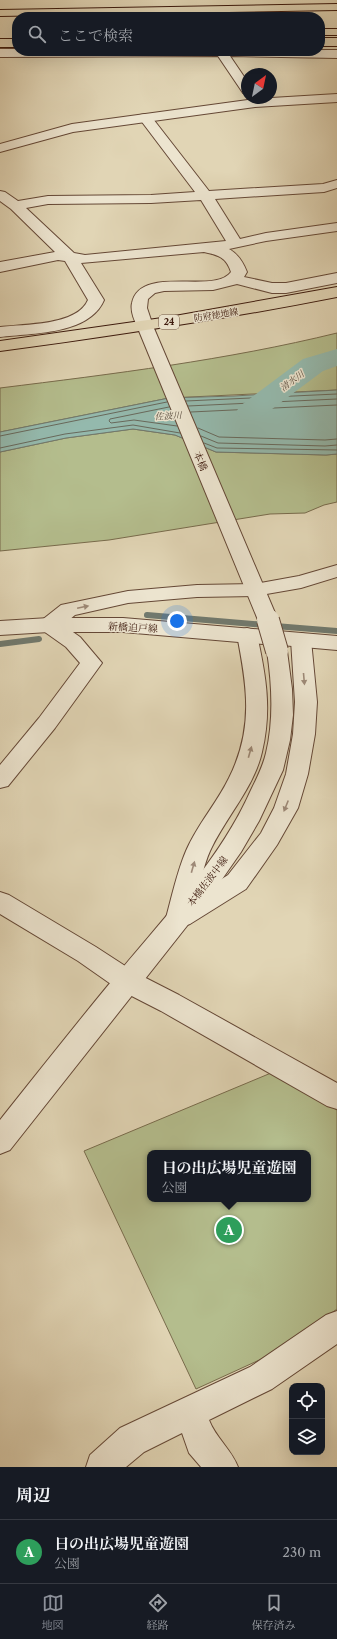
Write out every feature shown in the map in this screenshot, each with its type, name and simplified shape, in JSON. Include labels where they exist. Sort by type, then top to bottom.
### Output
[{"type":"main road","points":[[56,12],[337,7]]},
{"type":"main road","points":[[0,13],[12,13]]},
{"type":"main road","points":[[325,14],[337,14]]},
{"type":"main road","points":[[0,20],[12,19]]},
{"type":"main road","points":[[325,32],[337,32]]},
{"type":"main road","points":[[325,42],[337,42]]},
{"type":"main road","points":[[0,43],[12,43]]},
{"type":"main road","name":"防府徳地線","points":[[0,346],[262,308],[337,292]]},
{"type":"street","points":[[0,53],[12,53]]},
{"type":"street","points":[[325,54],[337,54]]},
{"type":"street","points":[[225,56],[241,81]]},
{"type":"street","points":[[277,99],[337,98]]},
{"type":"street","points":[[0,148],[72,128],[241,102]]},
{"type":"street","points":[[145,118],[205,195],[236,244]]},
{"type":"street","points":[[16,206],[48,200],[151,199],[331,189]]},
{"type":"street","points":[[0,195],[16,206],[71,259],[96,300],[94,306],[88,313],[79,318],[67,322],[0,332]]},
{"type":"street","points":[[0,267],[58,256],[71,259],[85,259],[236,244],[266,237],[337,227]]},
{"type":"street","points":[[145,326],[138,314],[137,304],[140,297],[150,290],[161,287],[225,284],[235,279],[240,272],[237,265],[227,253],[202,247]]},
{"type":"street","points":[[235,279],[272,288],[286,288],[337,278]]},
{"type":"street","name":"本橋","points":[[145,326],[252,582]]},
{"type":"street","points":[[301,582],[337,570]]},
{"type":"street","points":[[0,780],[47,723],[92,663],[73,642],[49,625],[68,610],[128,597],[197,591],[252,582],[301,582],[337,579]]},
{"type":"street","name":"本橋佐波中線","points":[[0,1141],[178,918],[227,854],[250,816],[266,783],[276,753],[282,711],[282,679],[277,651],[268,620],[252,582]]},
{"type":"street","points":[[161,584],[182,586],[197,591]]},
{"type":"street","name":"新橋迫戸線","points":[[0,628],[49,625],[123,625],[337,643]]},
{"type":"street","points":[[178,918],[198,851],[240,779],[250,753],[257,719],[256,679],[248,635]]},
{"type":"street","points":[[178,918],[236,882],[269,840],[286,808],[297,774],[304,734],[306,702],[301,640]]},
{"type":"street","points":[[0,902],[87,954],[127,981],[170,1003],[337,1097]]},
{"type":"street","points":[[102,1467],[132,1440],[261,1378],[337,1326]]},
{"type":"street","points":[[190,1411],[201,1441],[222,1467]]},
{"type":"green space","points":[[337,333],[337,390],[169,398],[0,432],[0,388],[127,372],[212,359],[296,343]]},
{"type":"green space","points":[[133,429],[175,435],[216,452],[337,454],[337,502],[324,505],[305,513],[270,514],[109,540],[0,551],[0,452],[66,438]]},
{"type":"green space","points":[[271,1073],[337,1110],[337,1309],[279,1351],[196,1389],[84,1151]]},
{"type":"water","name":"佐波川","points":[[337,390],[337,454],[216,452],[175,435],[133,429],[66,438],[0,452],[0,432],[169,398]]},
{"type":"waterway","name":"清水川","points":[[250,412],[313,365],[337,357]]},
{"type":"waterway","points":[[147,615],[266,625]]},
{"type":"waterway","points":[[275,626],[337,631]]},
{"type":"waterway","points":[[0,644],[39,639]]},
{"type":"place","name":"日の出広場児童遊園","points":[[229,1230]]}]
